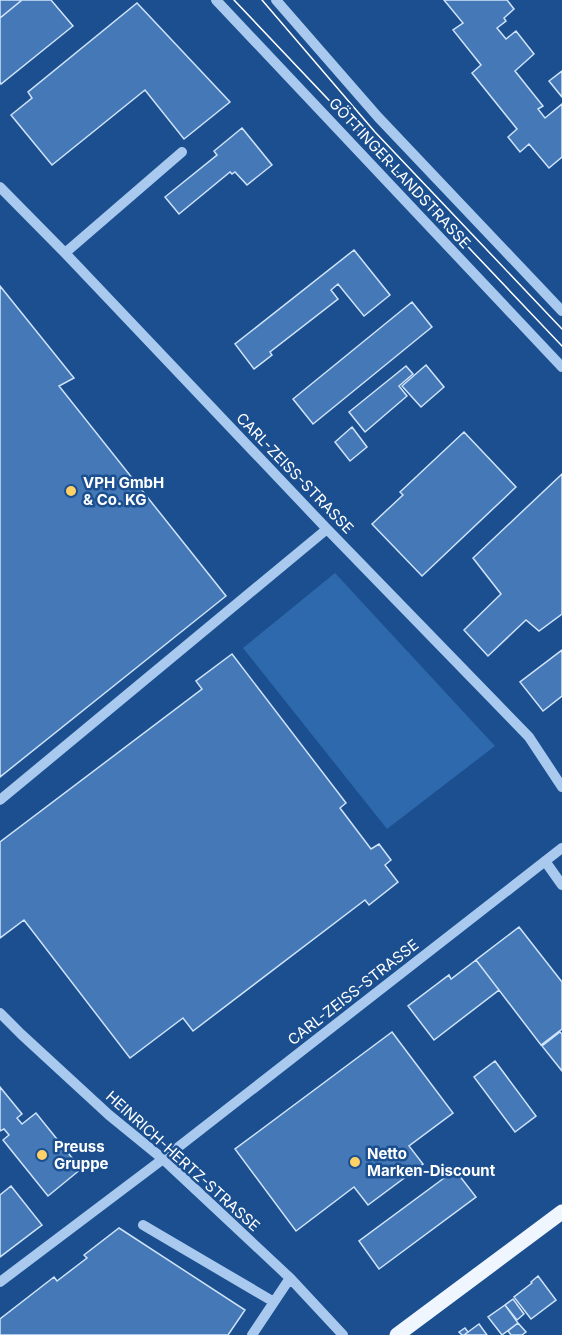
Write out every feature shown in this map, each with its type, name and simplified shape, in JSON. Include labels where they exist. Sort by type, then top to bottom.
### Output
[{"type":"main road","points":[[397,1335],[562,1212]]},
{"type":"street","name":"GÖTTINGER LANDSTRASSE","points":[[216,0],[562,367]]},
{"type":"street","name":"GÖTTINGER LANDSTRASSE","points":[[276,0],[378,117],[562,311]]},
{"type":"street","points":[[65,253],[182,152]]},
{"type":"street","name":"CARL-ZEISS-STRASSE","points":[[0,187],[529,737],[562,787]]},
{"type":"street","points":[[0,800],[327,529]]},
{"type":"street","name":"CARL-ZEISS-STRASSE","points":[[0,1282],[163,1159],[562,848]]},
{"type":"street","points":[[545,861],[562,885]]},
{"type":"street","name":"HEINRICH-HERTZ-STRASSE","points":[[0,1013],[109,1115],[163,1159],[290,1278],[343,1335]]},
{"type":"street","points":[[143,1225],[274,1302]]},
{"type":"street","points":[[252,1335],[290,1278]]},
{"type":"shaded area","points":[[335,573],[495,746],[387,829],[243,648]]},
{"type":"building","points":[[0,0],[22,0],[0,18]]},
{"type":"building","points":[[22,0],[51,0],[73,26],[1,84],[0,18]]},
{"type":"building","points":[[444,0],[507,0],[514,9],[504,18],[506,21],[497,28],[506,39],[516,31],[534,54],[515,71],[543,106],[538,109],[545,118],[562,104],[562,157],[549,168],[529,144],[520,152],[508,137],[517,129],[472,73],[481,65],[453,30],[463,23]]},
{"type":"building","points":[[137,3],[230,102],[184,139],[145,90],[52,165],[11,115],[32,98],[28,92]]},
{"type":"building","points":[[562,71],[562,97],[549,81]]},
{"type":"building","points":[[242,128],[272,165],[247,185],[235,172],[232,174],[230,172],[179,214],[165,197],[217,155],[214,151]]},
{"type":"building","points":[[354,250],[390,295],[364,316],[338,284],[331,290],[338,299],[270,352],[272,355],[254,369],[235,344]]},
{"type":"building","name":"VPH GmbH & Co. KG","points":[[0,286],[74,378],[59,386],[226,596],[0,777]]},
{"type":"building","points":[[412,302],[432,327],[313,424],[293,399]]},
{"type":"building","points":[[426,365],[444,387],[421,407],[402,386]]},
{"type":"building","points":[[406,366],[413,374],[399,386],[407,396],[365,432],[349,412]]},
{"type":"building","points":[[352,427],[367,447],[350,461],[335,442]]},
{"type":"building","points":[[464,432],[516,487],[422,576],[372,524],[403,495],[400,492]]},
{"type":"building","points":[[562,474],[562,614],[539,631],[526,620],[488,656],[464,630],[501,594],[473,558]]},
{"type":"building","points":[[562,650],[562,696],[543,711],[520,682]]},
{"type":"building","points":[[232,654],[346,803],[340,808],[371,849],[379,844],[391,860],[385,865],[398,882],[369,905],[365,900],[193,1031],[183,1018],[130,1058],[24,920],[0,938],[0,842],[202,689],[196,681]]},
{"type":"building","points":[[519,927],[562,982],[562,1029],[541,1045],[476,960]]},
{"type":"building","points":[[476,960],[499,990],[434,1040],[408,1006],[449,975],[451,979]]},
{"type":"building","points":[[392,1032],[453,1113],[409,1146],[423,1164],[368,1205],[354,1187],[296,1231],[235,1149]]},
{"type":"building","points":[[560,1032],[562,1034],[562,1071],[542,1046]]},
{"type":"building","points":[[495,1061],[536,1116],[515,1132],[474,1077]]},
{"type":"building","name":"Preuss Gruppe","points":[[0,1087],[22,1114],[17,1118],[22,1124],[36,1113],[81,1169],[48,1196],[3,1140],[9,1135],[4,1129],[0,1131]]},
{"type":"building","points":[[455,1170],[476,1197],[379,1269],[359,1241]]},
{"type":"building","points":[[11,1186],[42,1225],[0,1257],[0,1195]]},
{"type":"building","points":[[119,1228],[245,1310],[228,1335],[0,1335],[0,1319],[54,1277],[57,1281],[87,1258],[84,1255]]},
{"type":"building","points":[[538,1276],[556,1300],[531,1319],[514,1297]]},
{"type":"building","points":[[513,1299],[524,1314],[517,1320],[505,1305]]},
{"type":"building","points":[[505,1305],[518,1323],[502,1335],[488,1317]]},
{"type":"building","points":[[518,1323],[526,1332],[522,1335],[511,1335],[508,1331]]},
{"type":"building","points":[[479,1324],[487,1335],[464,1335],[468,1332]]},
{"type":"building","points":[[465,1328],[468,1332],[462,1335],[459,1332]]},
{"type":"tram line","points":[[234,0],[562,346]]},
{"type":"tram line","points":[[262,0],[375,132],[562,329]]},
{"type":"place","name":"VPH GmbH & Co. KG","points":[[71,491]]},
{"type":"place","name":"Preuss Gruppe","points":[[42,1155]]},
{"type":"place","name":"Netto Marken-Discount","points":[[355,1162]]}]
